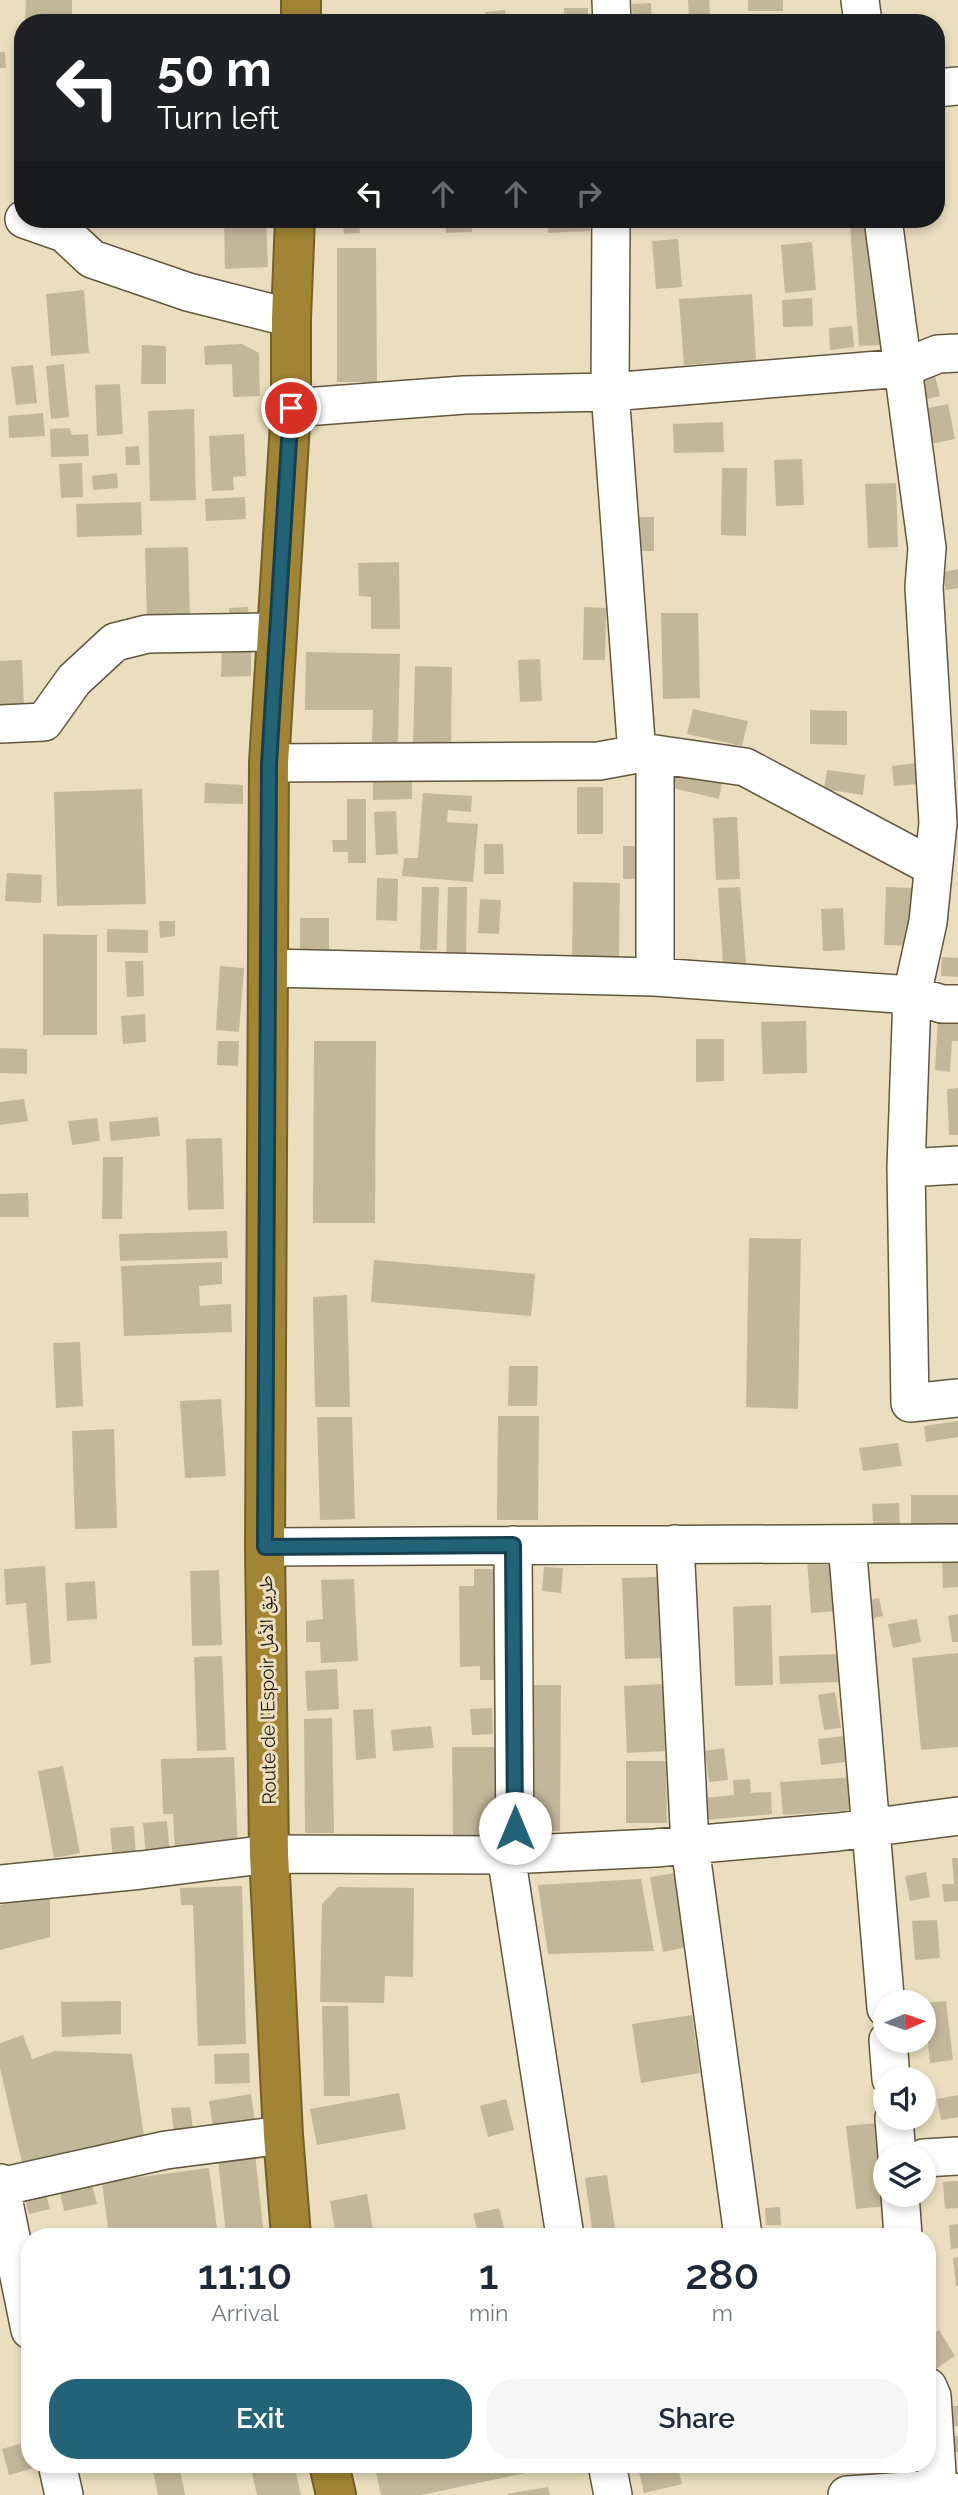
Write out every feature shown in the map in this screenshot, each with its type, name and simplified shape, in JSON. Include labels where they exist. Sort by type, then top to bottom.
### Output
[{"type":"highway","name":"Route de l’Espoir طريق الأمل","points":[[290,2228],[269,1854],[265,1547],[269,764],[291,408],[295,228]]},
{"type":"highway","points":[[331,2473],[336,2495]]},
{"type":"street","points":[[49,228],[64,233],[92,259],[188,292],[291,318]]},
{"type":"street","points":[[611,228],[610,392],[646,754],[655,977]]},
{"type":"street","points":[[884,228],[903,368],[943,550],[924,587],[938,823],[928,922],[912,995],[906,1168],[910,1403],[958,1398]]},
{"type":"street","points":[[291,408],[464,396],[610,392],[903,368],[937,354],[958,353]]},
{"type":"street","points":[[0,724],[44,722],[74,680],[115,642],[146,634],[277,632]]},
{"type":"street","points":[[269,764],[599,761],[646,754],[746,767],[933,867]]},
{"type":"street","points":[[269,968],[655,977],[912,995],[942,1004],[958,1004]]},
{"type":"street","points":[[906,1168],[958,1165]]},
{"type":"street","points":[[265,1547],[958,1543]]},
{"type":"street","points":[[675,1544],[690,1846],[742,2228]]},
{"type":"street","points":[[847,1544],[885,1990]]},
{"type":"street","points":[[513,1545],[511,1854],[564,2228]]},
{"type":"street","points":[[0,1884],[269,1854],[511,1854],[690,1846],[838,1832],[958,1816]]},
{"type":"street","points":[[21,2287],[0,2186],[166,2150],[283,2135]]},
{"type":"street","points":[[936,2157],[958,2156]]},
{"type":"street","points":[[901,2207],[902,2228]]},
{"type":"street","points":[[847,2495],[948,2491],[936,2420]]},
{"type":"street","points":[[59,2473],[64,2495]]},
{"type":"street","points":[[609,2473],[613,2495]]},
{"type":"building","points":[[26,0],[72,0],[72,14],[25,14]]},
{"type":"building","points":[[688,0],[709,0],[710,14],[689,14]]},
{"type":"building","points":[[748,0],[783,0],[783,11],[748,11]]},
{"type":"building","points":[[651,3],[652,14],[633,14],[632,4]]},
{"type":"building","points":[[564,8],[588,8],[588,14],[564,14]]},
{"type":"building","points":[[505,10],[506,14],[485,14]]},
{"type":"building","points":[[0,52],[5,52],[6,68],[0,68]]},
{"type":"building","points":[[224,228],[266,228],[268,267],[225,269]]},
{"type":"building","points":[[343,228],[359,228],[360,233],[344,234]]},
{"type":"building","points":[[446,228],[472,228],[472,232],[446,233]]},
{"type":"building","points":[[548,228],[590,228],[590,231],[548,233]]},
{"type":"building","points":[[850,228],[871,228],[881,345],[859,346]]},
{"type":"building","points":[[678,239],[682,287],[656,289],[652,241]]},
{"type":"building","points":[[812,242],[816,290],[785,293],[781,245]]},
{"type":"building","points":[[337,248],[376,248],[377,382],[337,382]]},
{"type":"building","points":[[84,290],[89,353],[51,356],[46,294]]},
{"type":"building","points":[[752,294],[756,360],[684,365],[679,299]]},
{"type":"building","points":[[812,298],[813,326],[783,327],[782,300]]},
{"type":"building","points":[[852,326],[854,347],[830,350],[829,328]]},
{"type":"building","points":[[242,344],[259,353],[260,396],[233,397],[232,364],[205,365],[204,346]]},
{"type":"building","points":[[142,345],[166,346],[166,384],[141,384]]},
{"type":"building","points":[[64,364],[69,417],[51,419],[46,366]]},
{"type":"building","points":[[33,365],[37,403],[16,405],[11,367]]},
{"type":"building","points":[[934,372],[940,396],[920,401],[915,377]]},
{"type":"building","points":[[120,384],[123,434],[97,436],[95,385]]},
{"type":"building","points":[[948,404],[955,439],[930,444],[923,409]]},
{"type":"building","points":[[194,409],[196,500],[150,501],[148,411]]},
{"type":"building","points":[[43,413],[45,436],[9,438],[8,416]]},
{"type":"building","points":[[723,422],[724,452],[674,453],[673,424]]},
{"type":"building","points":[[69,428],[72,435],[88,434],[89,456],[51,457],[50,429]]},
{"type":"building","points":[[244,434],[246,476],[233,477],[234,490],[212,491],[209,436]]},
{"type":"building","points":[[139,446],[140,465],[126,465],[125,447]]},
{"type":"building","points":[[802,459],[804,505],[776,506],[774,460]]},
{"type":"building","points":[[82,463],[83,497],[61,498],[59,464]]},
{"type":"building","points":[[722,468],[747,468],[746,536],[721,535]]},
{"type":"building","points":[[117,473],[118,488],[93,490],[92,476]]},
{"type":"building","points":[[896,483],[898,547],[868,548],[865,484]]},
{"type":"building","points":[[245,497],[246,519],[206,521],[205,499]]},
{"type":"building","points":[[141,502],[142,535],[77,537],[76,504]]},
{"type":"building","points":[[639,517],[654,517],[654,551],[640,551]]},
{"type":"building","points":[[188,547],[190,620],[147,621],[145,548]]},
{"type":"building","points":[[399,562],[400,629],[371,629],[371,597],[359,596],[358,563]]},
{"type":"building","points":[[958,569],[958,588],[946,590],[942,572]]},
{"type":"building","points":[[248,607],[249,623],[231,624],[229,608]]},
{"type":"building","points":[[584,607],[606,608],[605,660],[583,660]]},
{"type":"building","points":[[661,613],[698,613],[700,698],[663,699]]},
{"type":"building","points":[[222,644],[251,645],[251,676],[221,677]]},
{"type":"building","points":[[306,652],[400,654],[398,742],[372,742],[373,710],[305,710]]},
{"type":"building","points":[[540,659],[542,701],[520,702],[518,660]]},
{"type":"building","points":[[22,660],[24,707],[0,708],[0,661]]},
{"type":"building","points":[[415,666],[452,667],[451,747],[413,746]]},
{"type":"building","points":[[693,709],[748,721],[742,746],[687,734]]},
{"type":"building","points":[[810,710],[847,711],[847,745],[810,744]]},
{"type":"building","points":[[916,763],[918,784],[894,786],[892,766]]},
{"type":"building","points":[[667,766],[723,778],[719,799],[664,786]]},
{"type":"building","points":[[827,770],[865,775],[863,795],[824,789]]},
{"type":"building","points":[[412,779],[412,799],[373,800],[373,780]]},
{"type":"building","points":[[205,783],[243,785],[243,804],[204,803]]},
{"type":"building","points":[[577,787],[603,787],[603,834],[577,834]]},
{"type":"building","points":[[142,789],[146,904],[57,906],[54,792]]},
{"type":"building","points":[[423,793],[472,796],[471,812],[448,810],[447,822],[478,824],[473,882],[402,876],[404,858],[418,858]]},
{"type":"building","points":[[347,799],[366,799],[366,863],[348,863],[348,852],[333,852],[332,840],[347,840]]},
{"type":"building","points":[[396,811],[398,854],[376,855],[374,812]]},
{"type":"building","points":[[737,817],[740,879],[716,880],[713,818]]},
{"type":"building","points":[[484,844],[503,844],[504,874],[484,874]]},
{"type":"building","points":[[623,846],[645,846],[645,879],[623,879]]},
{"type":"building","points":[[7,873],[42,875],[41,903],[5,901]]},
{"type":"building","points":[[377,878],[398,879],[397,921],[376,920]]},
{"type":"building","points":[[573,882],[620,883],[619,958],[572,958]]},
{"type":"building","points":[[422,887],[439,887],[437,950],[420,950]]},
{"type":"building","points":[[448,887],[467,887],[466,961],[446,960]]},
{"type":"building","points":[[740,887],[746,963],[723,965],[718,888]]},
{"type":"building","points":[[886,887],[915,888],[913,946],[884,945]]},
{"type":"building","points":[[480,899],[501,900],[499,934],[478,933]]},
{"type":"building","points":[[843,908],[845,950],[823,951],[821,909]]},
{"type":"building","points":[[300,918],[329,918],[329,956],[300,956]]},
{"type":"building","points":[[159,921],[175,921],[175,936],[160,938]]},
{"type":"building","points":[[107,929],[148,930],[148,953],[107,952]]},
{"type":"building","points":[[43,934],[97,935],[97,1035],[43,1035]]},
{"type":"building","points":[[942,957],[958,958],[958,977],[941,976]]},
{"type":"building","points":[[125,961],[143,961],[144,996],[127,997]]},
{"type":"building","points":[[220,966],[244,968],[239,1032],[216,1030]]},
{"type":"building","points":[[145,1014],[146,1042],[123,1044],[121,1016]]},
{"type":"building","points":[[938,1019],[958,1021],[958,1041],[952,1041],[950,1072],[935,1070]]},
{"type":"building","points":[[806,1021],[807,1073],[763,1074],[761,1022]]},
{"type":"building","points":[[696,1039],[724,1039],[724,1081],[696,1082]]},
{"type":"building","points":[[218,1041],[239,1041],[238,1066],[217,1065]]},
{"type":"building","points":[[314,1041],[376,1041],[375,1223],[313,1223]]},
{"type":"building","points":[[0,1048],[27,1049],[27,1074],[0,1073]]},
{"type":"building","points":[[958,1088],[958,1135],[949,1135],[947,1089]]},
{"type":"building","points":[[24,1099],[28,1121],[0,1125],[0,1102]]},
{"type":"building","points":[[158,1117],[160,1136],[111,1141],[109,1122]]},
{"type":"building","points":[[97,1118],[100,1141],[72,1145],[68,1121]]},
{"type":"building","points":[[222,1138],[224,1209],[188,1210],[186,1139]]},
{"type":"building","points":[[103,1157],[123,1157],[122,1219],[102,1219]]},
{"type":"building","points":[[28,1193],[29,1217],[0,1217],[0,1194]]},
{"type":"building","points":[[227,1231],[228,1258],[120,1261],[119,1234]]},
{"type":"building","points":[[749,1238],[801,1239],[798,1409],[746,1407]]},
{"type":"building","points":[[374,1260],[535,1274],[531,1316],[371,1302]]},
{"type":"building","points":[[222,1262],[222,1284],[199,1286],[200,1306],[231,1304],[232,1332],[124,1336],[121,1266]]},
{"type":"building","points":[[347,1295],[350,1407],[315,1407],[313,1297]]},
{"type":"building","points":[[80,1342],[83,1406],[56,1408],[53,1343]]},
{"type":"building","points":[[509,1366],[538,1366],[537,1406],[508,1406]]},
{"type":"building","points":[[221,1399],[226,1476],[185,1478],[180,1401]]},
{"type":"building","points":[[498,1416],[539,1416],[538,1520],[497,1520]]},
{"type":"building","points":[[317,1417],[352,1417],[355,1519],[320,1520]]},
{"type":"building","points":[[958,1421],[958,1437],[926,1442],[924,1426]]},
{"type":"building","points":[[114,1429],[117,1528],[75,1529],[72,1431]]},
{"type":"building","points":[[898,1443],[902,1466],[863,1471],[859,1448]]},
{"type":"building","points":[[911,1495],[958,1495],[958,1524],[911,1524]]},
{"type":"building","points":[[899,1503],[900,1524],[873,1525],[872,1504]]},
{"type":"building","points":[[958,1556],[958,1587],[943,1588],[942,1557]]},
{"type":"building","points":[[833,1559],[837,1611],[811,1613],[807,1560]]},
{"type":"building","points":[[45,1566],[51,1663],[31,1665],[26,1603],[6,1605],[4,1569]]},
{"type":"building","points":[[544,1567],[563,1568],[561,1593],[542,1591]]},
{"type":"building","points":[[474,1569],[497,1569],[497,1680],[480,1680],[480,1666],[460,1667],[459,1586],[474,1586]]},
{"type":"building","points":[[219,1570],[222,1645],[192,1646],[190,1571]]},
{"type":"building","points":[[657,1577],[661,1658],[625,1659],[622,1578]]},
{"type":"building","points":[[354,1579],[358,1661],[321,1663],[320,1642],[306,1642],[306,1621],[323,1619],[321,1580]]},
{"type":"building","points":[[95,1581],[97,1619],[67,1621],[65,1583]]},
{"type":"building","points":[[879,1598],[883,1616],[865,1620],[861,1602]]},
{"type":"building","points":[[771,1605],[773,1685],[735,1686],[733,1607]]},
{"type":"building","points":[[958,1614],[958,1642],[952,1642],[948,1616]]},
{"type":"building","points":[[917,1619],[921,1642],[893,1648],[888,1624]]},
{"type":"building","points":[[958,1653],[958,1747],[921,1750],[912,1658]]},
{"type":"building","points":[[839,1654],[840,1682],[780,1684],[779,1656]]},
{"type":"building","points":[[222,1656],[226,1750],[197,1751],[194,1657]]},
{"type":"building","points":[[337,1669],[339,1709],[307,1711],[305,1671]]},
{"type":"building","points":[[663,1684],[665,1751],[627,1753],[624,1686]]},
{"type":"building","points":[[530,1685],[561,1685],[560,1831],[529,1831]]},
{"type":"building","points":[[835,1692],[841,1728],[824,1730],[818,1695]]},
{"type":"building","points":[[492,1708],[493,1734],[472,1735],[470,1709]]},
{"type":"building","points":[[373,1709],[376,1758],[356,1760],[353,1710]]},
{"type":"building","points":[[332,1718],[334,1833],[305,1833],[304,1719]]},
{"type":"building","points":[[431,1726],[434,1748],[393,1751],[391,1730]]},
{"type":"building","points":[[844,1736],[846,1762],[821,1765],[818,1739]]},
{"type":"building","points":[[452,1747],[496,1747],[497,1835],[453,1836]]},
{"type":"building","points":[[724,1748],[728,1780],[709,1782],[705,1751]]},
{"type":"building","points":[[234,1757],[238,1848],[175,1850],[173,1814],[163,1814],[161,1759]]},
{"type":"building","points":[[626,1761],[666,1761],[667,1823],[626,1823]]},
{"type":"building","points":[[63,1766],[80,1853],[54,1858],[38,1771]]},
{"type":"building","points":[[855,1777],[857,1810],[783,1815],[780,1782]]},
{"type":"building","points":[[750,1779],[751,1793],[771,1792],[772,1814],[706,1820],[704,1798],[734,1795],[733,1780]]},
{"type":"building","points":[[167,1821],[170,1856],[146,1857],[143,1823]]},
{"type":"building","points":[[134,1826],[136,1859],[113,1860],[110,1828]]},
{"type":"building","points":[[952,1858],[958,1858],[958,1901],[944,1902],[942,1884],[954,1884]]},
{"type":"building","points":[[926,1872],[930,1897],[910,1901],[905,1876]]},
{"type":"building","points":[[674,1873],[687,1947],[663,1952],[650,1877]]},
{"type":"building","points":[[641,1879],[654,1951],[548,1954],[538,1885]]},
{"type":"building","points":[[242,1886],[246,2044],[198,2046],[193,1905],[181,1905],[180,1888]]},
{"type":"building","points":[[338,1887],[414,1888],[413,1977],[385,1976],[384,2003],[320,2002],[322,1904]]},
{"type":"building","points":[[50,1894],[50,1937],[0,1950],[0,1905]]},
{"type":"building","points":[[937,1920],[940,1958],[915,1960],[912,1921]]},
{"type":"building","points":[[121,2001],[121,2034],[62,2037],[61,2002]]},
{"type":"building","points":[[946,2001],[953,2060],[930,2063],[929,2053],[936,2053],[936,2002]]},
{"type":"building","points":[[322,2006],[348,2006],[350,2096],[324,2096]]},
{"type":"building","points":[[692,2015],[700,2073],[641,2083],[632,2024]]},
{"type":"building","points":[[23,2035],[32,2059],[55,2051],[132,2054],[144,2136],[22,2163],[0,2068],[0,2043]]},
{"type":"building","points":[[249,2053],[250,2083],[215,2084],[214,2054]]},
{"type":"building","points":[[399,2093],[406,2129],[317,2145],[310,2109]]},
{"type":"building","points":[[251,2094],[255,2121],[213,2127],[209,2101]]},
{"type":"building","points":[[958,2095],[958,2117],[941,2120],[937,2099]]},
{"type":"building","points":[[506,2099],[514,2130],[488,2137],[480,2106]]},
{"type":"building","points":[[190,2107],[193,2130],[174,2132],[171,2108]]},
{"type":"building","points":[[873,2123],[873,2130],[878,2130],[880,2144],[873,2144],[873,2207],[877,2207],[856,2209],[846,2126]]},
{"type":"building","points":[[255,2154],[263,2228],[225,2228],[218,2158]]},
{"type":"building","points":[[209,2168],[217,2228],[108,2228],[102,2182]]},
{"type":"building","points":[[607,2175],[615,2228],[592,2228],[585,2178]]},
{"type":"building","points":[[91,2181],[97,2204],[64,2211],[59,2188]]},
{"type":"building","points":[[958,2181],[958,2208],[945,2209],[943,2182]]},
{"type":"building","points":[[44,2187],[50,2209],[29,2214],[23,2193]]},
{"type":"building","points":[[367,2194],[373,2228],[335,2228],[330,2201]]},
{"type":"building","points":[[780,2207],[781,2225],[766,2225],[765,2208]]},
{"type":"building","points":[[499,2208],[504,2228],[477,2228],[473,2214]]},
{"type":"building","points":[[958,2224],[958,2248],[951,2249],[949,2225]]},
{"type":"building","points":[[958,2257],[958,2286],[956,2286],[953,2258]]},
{"type":"building","points":[[939,2330],[955,2356],[936,2369],[936,2332]]},
{"type":"building","points":[[946,2406],[958,2406],[958,2426],[947,2426]]},
{"type":"building","points":[[953,2436],[958,2436],[958,2452],[954,2452]]},
{"type":"building","points":[[21,2444],[21,2472],[9,2475],[2,2449]]},
{"type":"building","points":[[153,2473],[181,2473],[185,2495],[158,2495]]},
{"type":"building","points":[[252,2473],[296,2473],[301,2495],[257,2495]]},
{"type":"building","points":[[376,2473],[526,2473],[421,2495],[381,2495]]},
{"type":"building","points":[[639,2473],[679,2473],[682,2484],[644,2493]]},
{"type":"building","points":[[548,2487],[550,2495],[507,2494]]},
{"type":"route","points":[[291,408],[269,764],[265,1547],[513,1545],[515,1828]]}]
